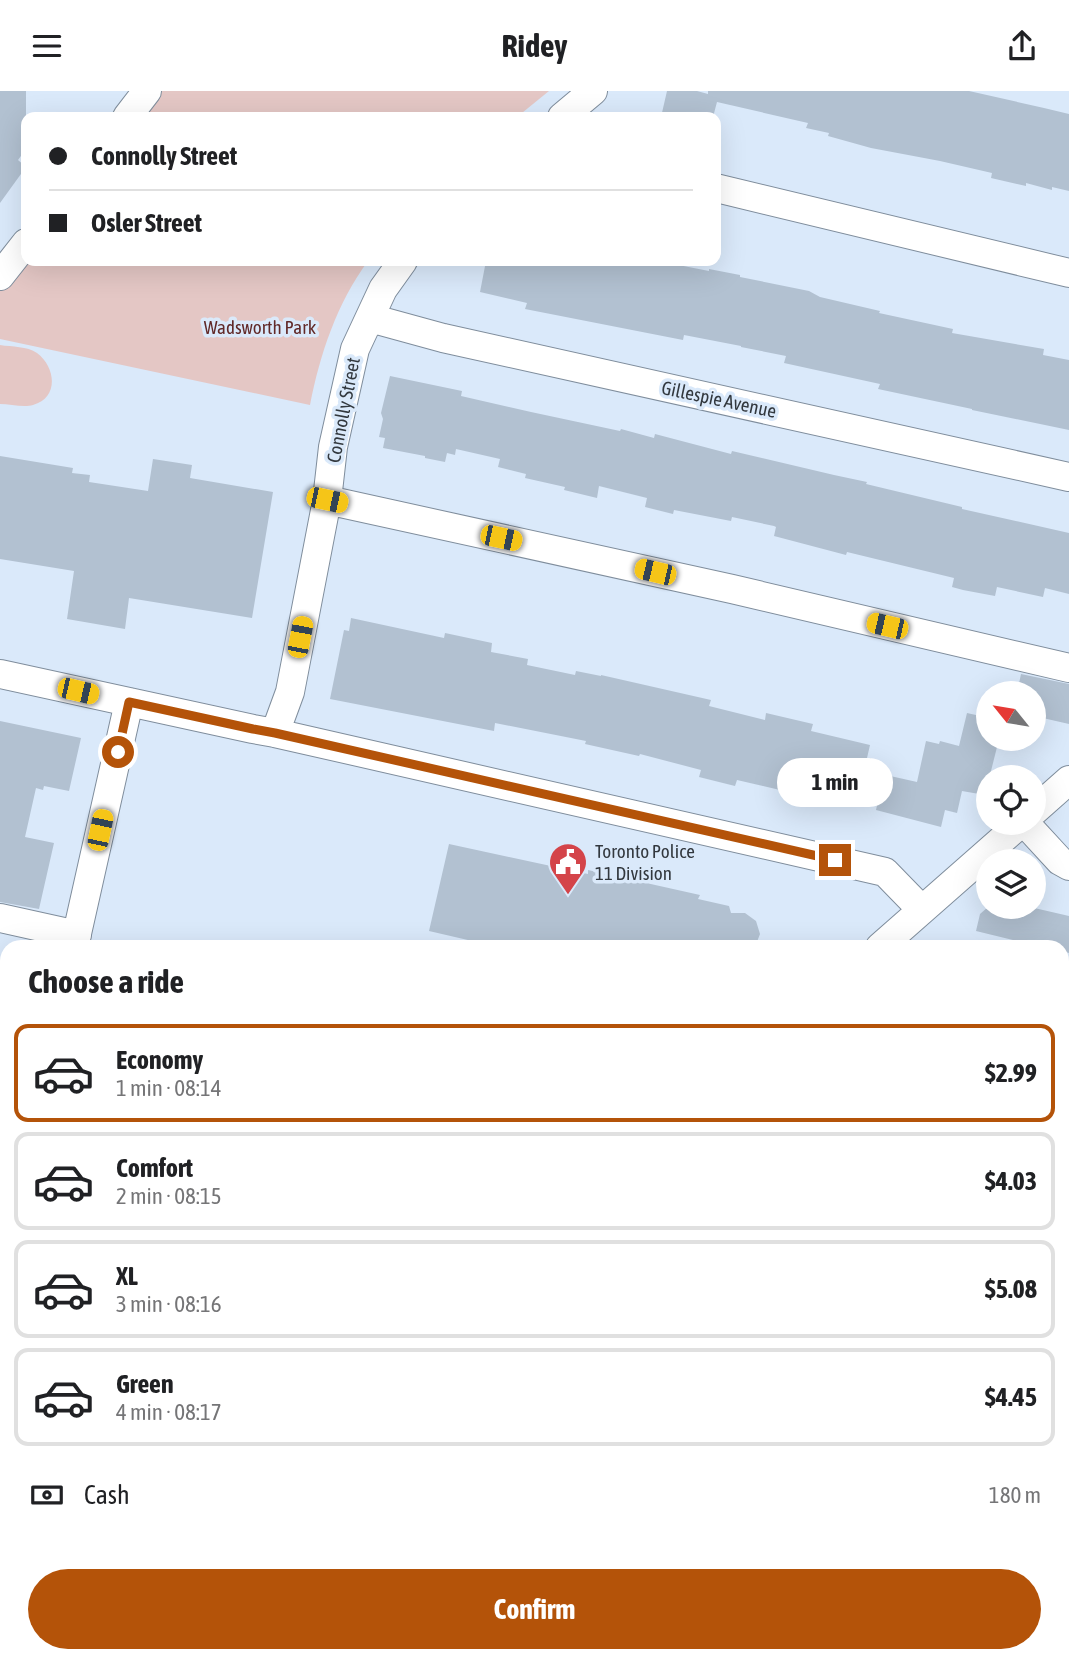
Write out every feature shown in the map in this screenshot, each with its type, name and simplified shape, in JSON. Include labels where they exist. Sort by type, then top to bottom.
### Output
[{"type":"street","points":[[131,112],[148,91]]},
{"type":"street","points":[[568,112],[593,91]]},
{"type":"street","points":[[721,189],[1069,273]]},
{"type":"street","points":[[0,276],[21,249]]},
{"type":"street","name":"Connolly Street","points":[[275,733],[290,692],[327,500],[333,447],[355,349],[383,289],[399,266]]},
{"type":"street","name":"Gillespie Avenue","points":[[370,318],[443,338],[1069,477]]},
{"type":"street","points":[[327,500],[732,589],[1069,668]]},
{"type":"street","points":[[0,674],[275,733],[885,872],[921,909]]},
{"type":"street","points":[[75,940],[129,702]]},
{"type":"street","points":[[1046,800],[1069,780]]},
{"type":"street","points":[[888,940],[1009,835]]},
{"type":"street","points":[[1034,835],[1059,861],[1069,866]]},
{"type":"street","points":[[0,919],[72,940]]},
{"type":"green space","points":[[162,91],[549,91],[523,112],[144,112]]},
{"type":"green space","name":"Wadsworth Park","points":[[21,264],[365,266],[347,294],[331,330],[310,405],[0,339],[0,290]]},
{"type":"green space","points":[[0,345],[29,349],[43,359],[48,366],[52,382],[47,396],[41,401],[25,406],[0,404]]},
{"type":"building","points":[[0,91],[26,91],[26,112],[21,112],[21,156],[18,160],[21,163],[21,174],[0,203]]},
{"type":"building","points":[[667,91],[697,91],[708,94],[708,91],[969,91],[1069,114],[1069,191],[1052,187],[1052,190],[1026,183],[1026,186],[991,178],[992,173],[871,148],[806,128],[808,123],[717,102],[714,112],[662,112]]},
{"type":"building","points":[[485,266],[684,266],[740,275],[809,291],[820,297],[880,311],[879,313],[953,329],[952,333],[1044,349],[1043,355],[1069,360],[1069,430],[878,389],[880,384],[784,363],[786,356],[684,335],[683,340],[525,309],[527,303],[480,292]]},
{"type":"building","points":[[390,376],[462,391],[461,396],[531,412],[654,438],[655,434],[731,454],[732,451],[867,482],[866,484],[962,509],[1069,533],[1069,594],[1045,588],[1043,597],[997,587],[995,596],[963,590],[952,587],[954,578],[847,552],[846,555],[774,536],[774,526],[732,517],[731,521],[674,510],[673,514],[645,507],[647,498],[599,486],[597,498],[525,478],[526,474],[498,467],[500,459],[456,449],[455,455],[447,453],[445,462],[383,448],[385,438],[379,437],[383,419],[381,413]]},
{"type":"building","points":[[0,456],[73,468],[72,473],[90,475],[89,482],[148,491],[153,459],[192,465],[190,478],[273,492],[252,618],[129,598],[125,629],[67,619],[74,571],[0,559]]},
{"type":"building","points":[[351,618],[444,638],[445,633],[492,643],[491,652],[528,659],[527,665],[575,675],[576,671],[601,675],[711,700],[709,706],[765,720],[766,713],[813,724],[811,731],[870,745],[868,771],[917,782],[926,741],[959,746],[967,713],[976,715],[976,751],[996,751],[992,765],[976,765],[976,793],[962,791],[957,813],[945,810],[941,827],[876,810],[878,801],[799,783],[797,794],[737,780],[735,786],[699,777],[701,770],[640,754],[639,756],[585,744],[586,741],[495,723],[494,731],[330,699],[344,630],[349,631]]},
{"type":"building","points":[[1021,674],[1069,684],[1069,724],[1046,719],[1046,681],[1020,681]]},
{"type":"building","points":[[0,721],[81,738],[69,791],[44,786],[43,790],[36,788],[25,837],[54,843],[39,909],[0,902]]},
{"type":"building","name":"Toronto Police 11 Division","points":[[449,844],[588,874],[588,870],[700,895],[698,899],[729,906],[731,913],[745,913],[756,921],[760,934],[758,940],[468,940],[429,931]]},
{"type":"building","points":[[1046,911],[1069,916],[1069,940],[1013,940],[976,931],[979,919],[1046,919]]},
{"type":"place","name":"Toronto Police 11 Division","points":[[568,896]]},
{"type":"route","points":[[118,752],[129,702],[835,860]]}]
